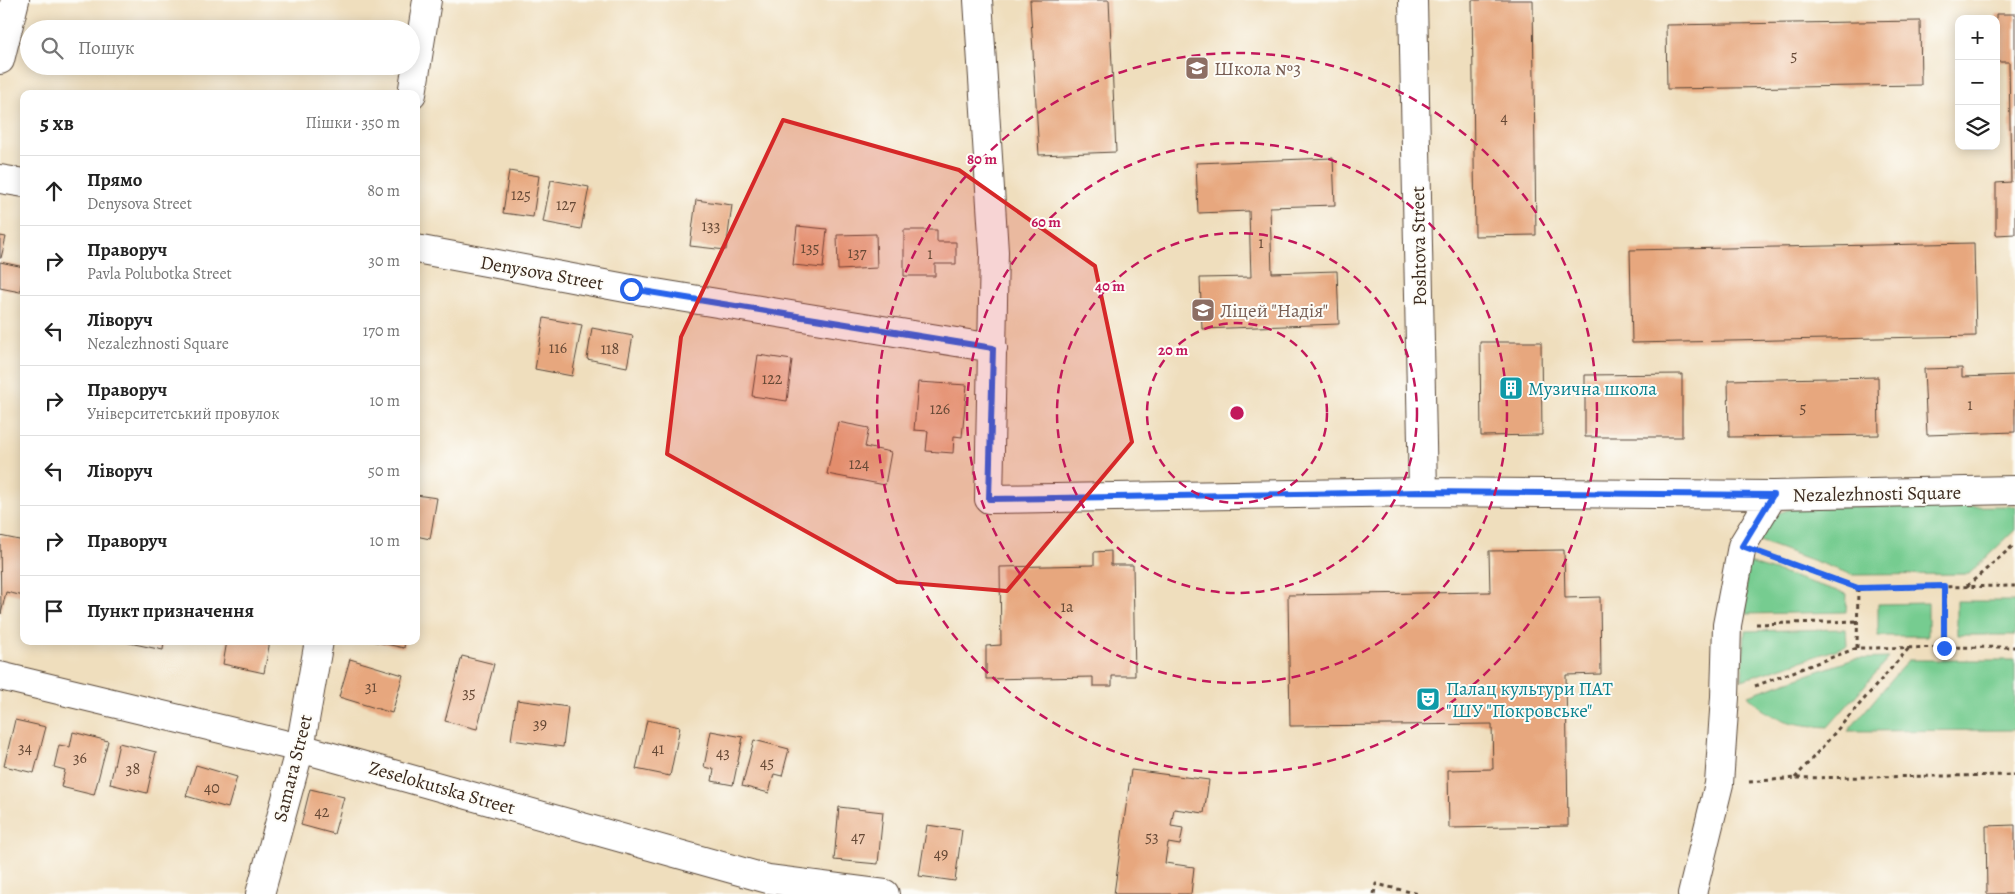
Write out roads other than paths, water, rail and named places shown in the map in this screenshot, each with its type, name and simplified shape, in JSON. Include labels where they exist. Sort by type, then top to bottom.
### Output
[{"type":"street","points":[[0,60],[15,0]]},
{"type":"street","points":[[420,44],[427,0]]},
{"type":"street","points":[[978,0],[994,252],[993,348]]},
{"type":"street","name":"Poshtova Street","points":[[1413,0],[1423,492]]},
{"type":"street","points":[[413,90],[415,75]]},
{"type":"street","points":[[0,179],[20,182]]},
{"type":"street","name":"Denysova Street","points":[[420,250],[631,289],[993,348]]},
{"type":"street","name":"Nezalezhnosti Square","points":[[993,348],[989,499],[1423,492],[1773,495],[2015,490]]},
{"type":"street","points":[[1692,894],[1718,784],[1725,697],[1727,625],[1742,546],[1773,495]]},
{"type":"street","name":"Samara Street","points":[[260,894],[300,748],[318,645]]},
{"type":"street","name":"Zeselokutska Street","points":[[0,676],[300,748],[768,878],[885,894]]},
{"type":"place","name":"Школа №3","points":[[1197,68]]},
{"type":"place","name":"Ліцей \"Надія\"","points":[[1203,310]]},
{"type":"place","name":"Музична школа","points":[[1511,388]]},
{"type":"place","name":"Палац культури ПАТ \"ШУ \"Покровське\"","points":[[1428,699]]}]
